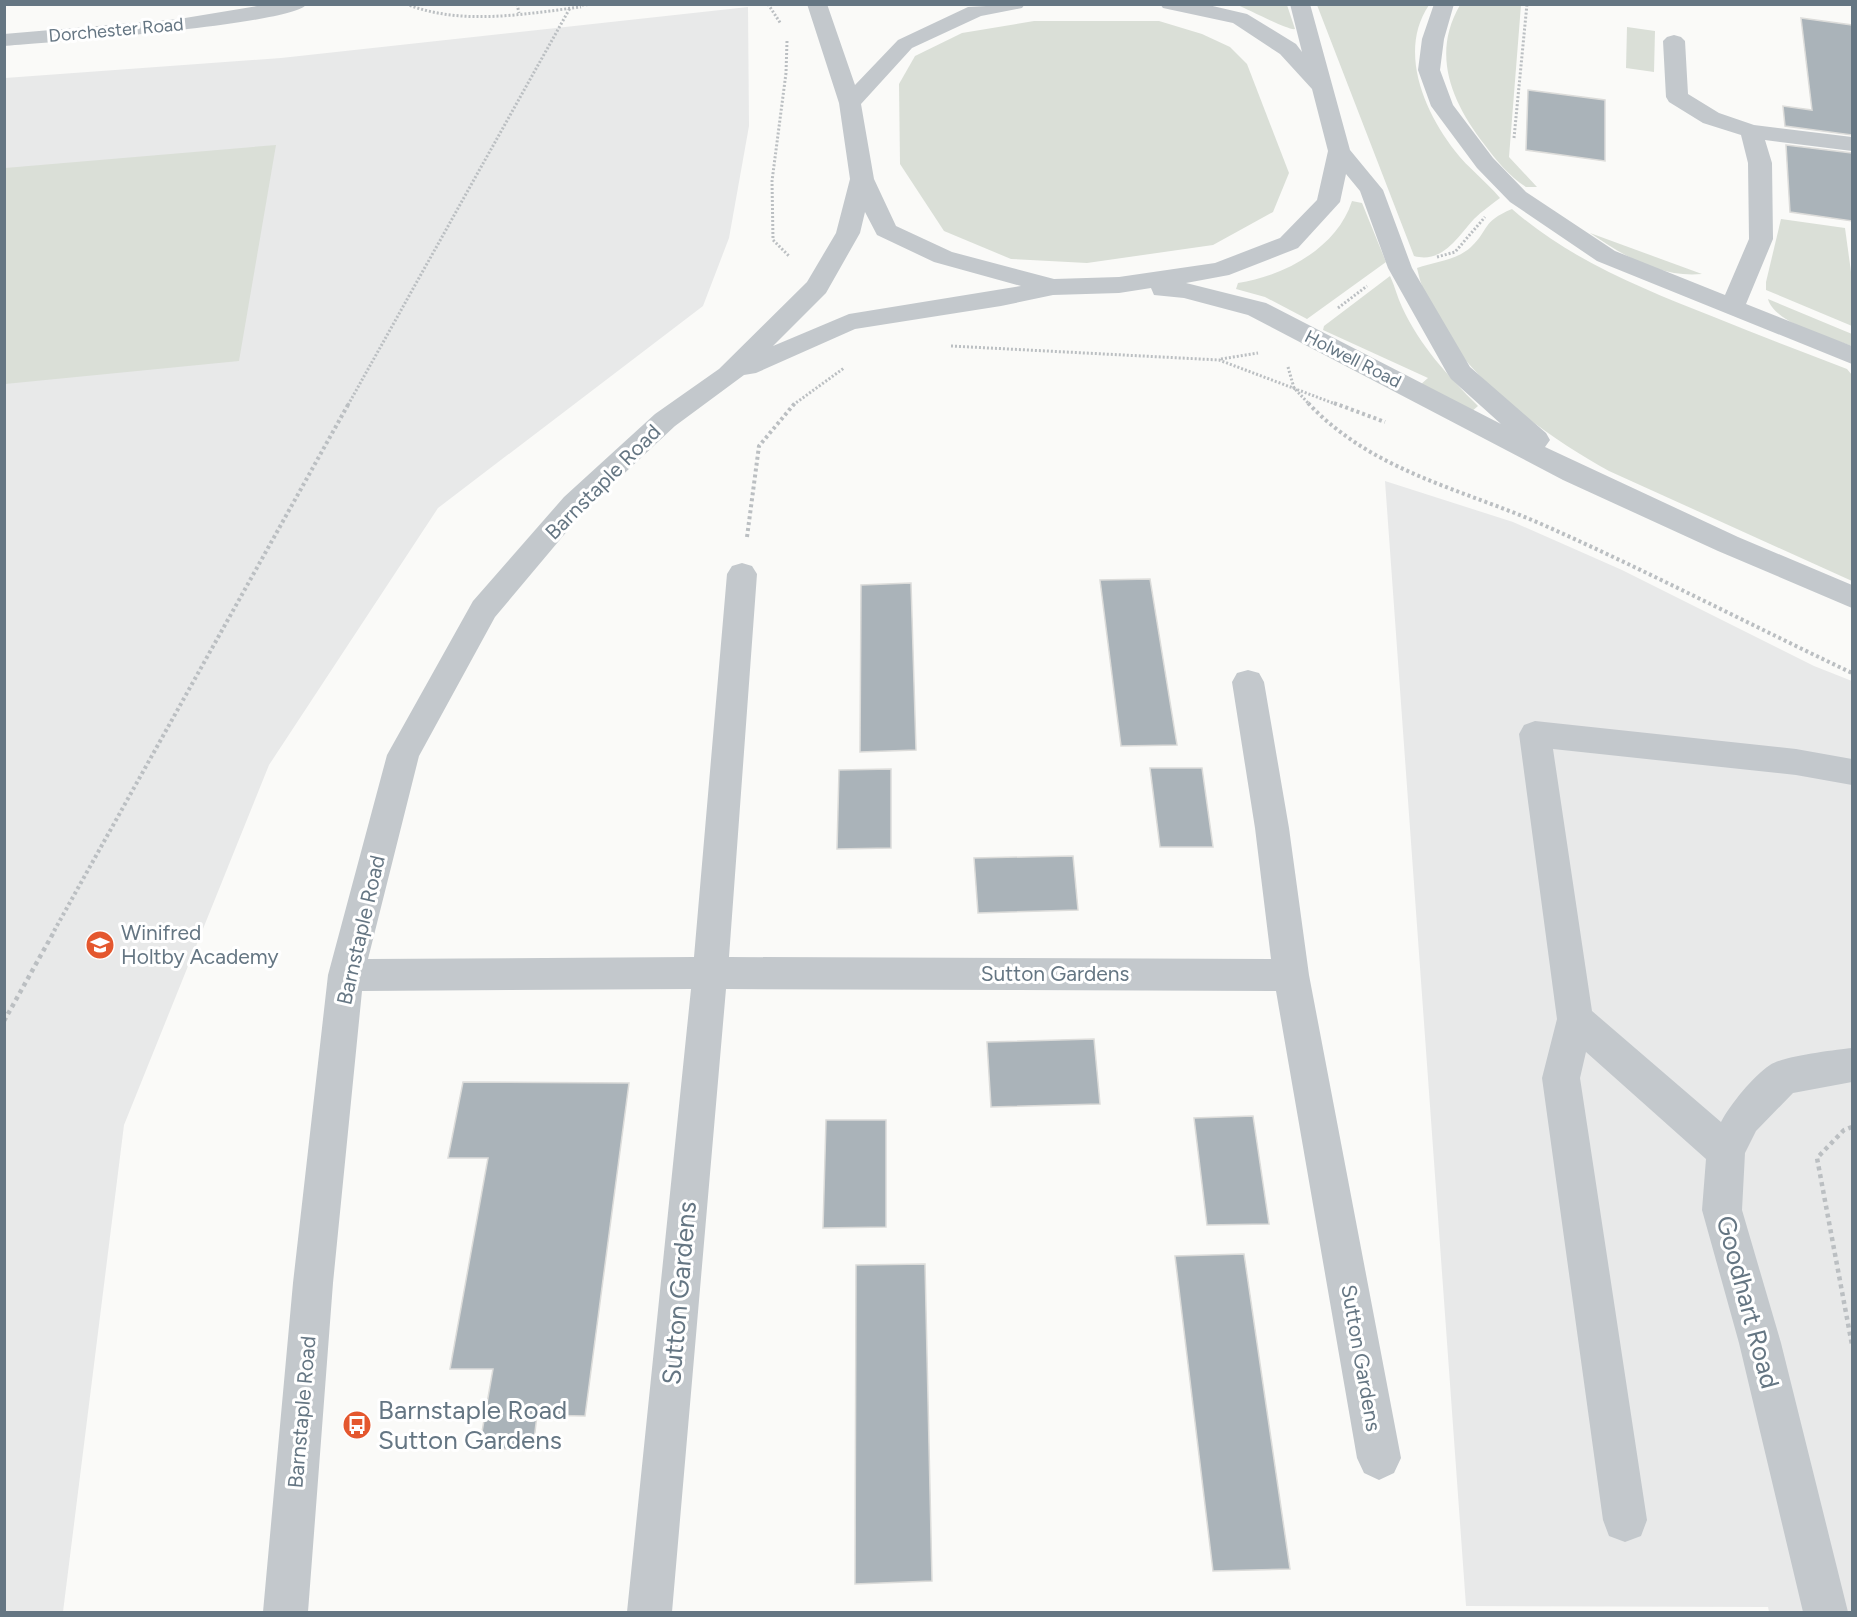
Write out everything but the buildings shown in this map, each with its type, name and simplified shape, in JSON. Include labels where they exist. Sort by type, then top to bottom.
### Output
[{"type":"street","points":[[179,25],[190,4]]},
{"type":"street","name":"Dorchester Road","points":[[4,40],[179,25],[280,9],[297,4]]},
{"type":"street","points":[[817,4],[850,103],[862,179],[886,230],[943,257],[1053,287],[1119,285],[1220,270],[1289,243],[1328,202],[1339,151],[1300,4]]},
{"type":"street","points":[[850,103],[905,44],[975,11],[1015,4]]},
{"type":"street","points":[[1170,4],[1240,18],[1288,49],[1325,94]]},
{"type":"street","points":[[1444,4],[1433,39],[1430,70],[1442,106],[1485,163],[1518,197],[1606,256],[1852,356]]},
{"type":"street","points":[[1674,41],[1677,97],[1711,118],[1751,131],[1852,144]]},
{"type":"street","points":[[1731,308],[1761,239],[1760,163],[1751,131]]},
{"type":"street","name":"Holwell Road","points":[[1339,151],[1371,190],[1400,268],[1460,373],[1573,473]]},
{"type":"street","name":"Barnstaple Road","points":[[285,1612],[313,1283],[346,975],[404,755],[484,609],[574,504],[665,420],[728,375],[817,288],[848,233],[862,179]]},
{"type":"street","name":"Holwell Road","points":[[1119,285],[1184,290],[1257,309],[1573,473],[1728,544],[1852,597]]},
{"type":"street","name":"Barnstaple Road","points":[[728,375],[849,322],[1001,298],[1053,287]]},
{"type":"street","name":"Sutton Gardens","points":[[649,1612],[710,973],[742,574]]},
{"type":"street","name":"Sutton Gardens","points":[[1248,682],[1272,828],[1292,975],[1379,1458]]},
{"type":"street","points":[[1625,1520],[1561,1078],[1575,1018],[1535,734],[1796,762],[1852,772]]},
{"type":"street","name":"Sutton Gardens","points":[[346,975],[710,973],[1292,975]]},
{"type":"street","points":[[1575,1018],[1726,1151]]},
{"type":"street","name":"Goodhart Road","points":[[1826,1612],[1760,1343],[1722,1210],[1726,1151],[1743,1118],[1783,1077],[1852,1065]]},
{"type":"path","points":[[406,4],[431,15],[458,16],[519,13],[597,4]]},
{"type":"path","points":[[517,4],[519,13]]},
{"type":"path","points":[[768,4],[787,32],[786,73],[772,181],[773,240],[817,288]]},
{"type":"path","points":[[1514,146],[1515,107],[1525,41],[1527,4]]},
{"type":"path","points":[[4,1021],[570,8]]},
{"type":"path","points":[[742,574],[759,446],[797,400],[866,353],[849,322]]},
{"type":"path","points":[[943,346],[1218,360],[1261,352]]},
{"type":"path","points":[[1218,360],[1385,422]]},
{"type":"path","points":[[1397,468],[1541,524],[1644,570],[1728,614],[1852,673]]},
{"type":"path","points":[[1852,1127],[1844,1130],[1817,1158],[1852,1345]]},
{"type":"shaded area","points":[[1237,5],[1287,5],[1295,29],[1291,29]]},
{"type":"shaded area","points":[[1317,5],[1429,5],[1420,23],[1415,61],[1425,99],[1455,151],[1500,198],[1477,216],[1442,252],[1433,256],[1414,256]]},
{"type":"shaded area","points":[[1460,5],[1521,5],[1509,157],[1537,187],[1526,187],[1498,162],[1473,128],[1455,95],[1446,60],[1447,42],[1451,24]]},
{"type":"shaded area","name":"Winifred Holtby Academy","points":[[748,7],[749,126],[729,238],[703,306],[438,508],[269,765],[124,1125],[63,1612],[5,1612],[5,78],[281,58]]},
{"type":"shaded area","points":[[1034,21],[1159,21],[1202,34],[1230,47],[1247,64],[1289,173],[1273,212],[1213,245],[1087,263],[1011,259],[944,231],[900,164],[899,84],[915,56],[962,33]]},
{"type":"shaded area","points":[[1627,27],[1655,31],[1654,72],[1626,68]]},
{"type":"shaded area","points":[[276,145],[239,361],[5,384],[5,168]]},
{"type":"shaded area","points":[[1352,201],[1362,203],[1386,262],[1307,319],[1265,297],[1236,289],[1238,283],[1273,274],[1307,257],[1334,233],[1345,218]]},
{"type":"shaded area","points":[[1512,209],[1558,243],[1608,272],[1847,369],[1852,375],[1852,581],[1609,471],[1580,454],[1520,412],[1466,361],[1444,332],[1428,301],[1417,268],[1453,258],[1465,251],[1477,241],[1490,222]]},
{"type":"shaded area","points":[[1781,219],[1845,228],[1852,279],[1852,326],[1766,290]]},
{"type":"shaded area","points":[[1590,233],[1702,274],[1672,273],[1643,264]]},
{"type":"shaded area","points":[[1390,276],[1402,307],[1417,335],[1446,372],[1478,406],[1471,412],[1420,385],[1428,378],[1323,330],[1324,326]]},
{"type":"shaded area","points":[[1768,299],[1852,334],[1852,346],[1792,322],[1772,308]]},
{"type":"shaded area","points":[[1385,481],[1513,522],[1622,570],[1814,666],[1852,681],[1852,1612],[1769,1612],[1768,1607],[1466,1606]]},
{"type":"place","name":"Winifred Holtby Academy","points":[[100,945]]},
{"type":"place","name":"Barnstaple Road Sutton Gardens","points":[[357,1425]]}]
